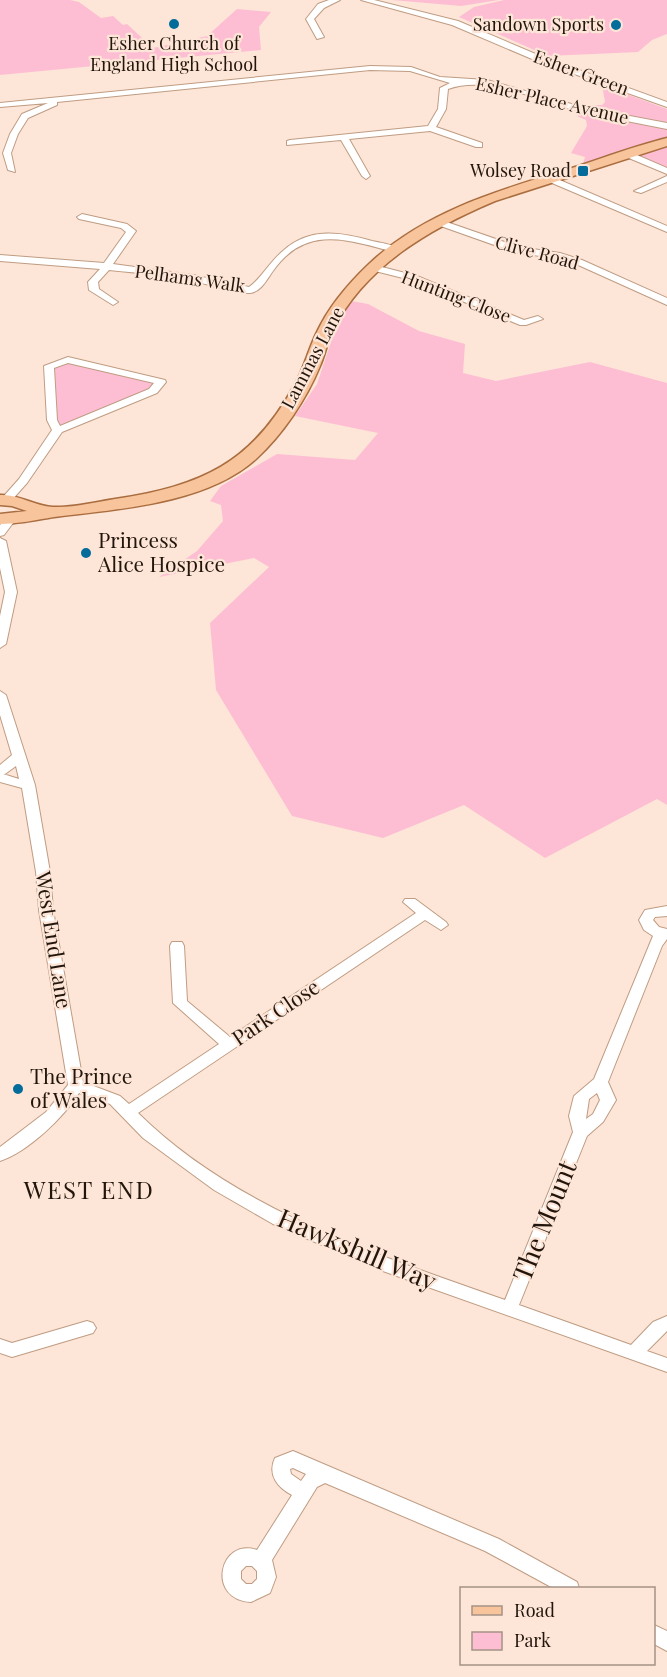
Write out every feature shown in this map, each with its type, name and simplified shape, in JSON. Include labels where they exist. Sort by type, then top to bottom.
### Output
[{"type":"main road","name":"Lammas Lane","points":[[8,508],[54,512],[118,505],[201,483],[246,458],[294,401],[310,373],[328,326],[356,286],[394,249],[414,234],[490,198],[667,142]]},
{"type":"street","points":[[320,37],[310,19],[321,6],[336,0]]},
{"type":"street","name":"Esher Green","points":[[365,0],[455,23],[535,57],[665,103]]},
{"type":"street","points":[[0,105],[370,68],[411,69],[423,71],[439,79],[460,82]]},
{"type":"street","points":[[439,79],[444,87]]},
{"type":"street","name":"Esher Place Avenue","points":[[431,128],[443,108],[444,87],[460,82],[493,83],[581,109],[667,126]]},
{"type":"street","points":[[12,170],[7,153],[14,134],[25,116],[64,99]]},
{"type":"street","points":[[290,143],[431,128],[479,145]]},
{"type":"street","points":[[344,138],[366,176]]},
{"type":"street","points":[[627,154],[667,176]]},
{"type":"street","points":[[638,191],[667,176]]},
{"type":"street","points":[[548,178],[666,228]]},
{"type":"street","points":[[82,217],[124,226],[131,231],[107,267],[93,282],[94,290],[113,302]]},
{"type":"street","name":"Clive Road","points":[[438,222],[517,250],[549,254],[579,262],[667,302]]},
{"type":"street","name":"Pelhams Walk","points":[[0,258],[53,260],[186,277],[250,290],[255,288],[274,263],[300,241],[314,236],[332,234],[394,249]]},
{"type":"street","name":"Hunting Close","points":[[374,268],[414,278],[523,323],[538,319]]},
{"type":"street","points":[[8,508],[58,430],[153,391],[161,382],[69,360],[53,363],[49,366],[52,420],[58,430]]},
{"type":"street","points":[[0,541],[11,592],[0,644]]},
{"type":"street","name":"West End Lane","points":[[0,695],[28,785],[75,1086]]},
{"type":"street","points":[[0,771],[20,756]]},
{"type":"street","points":[[0,778],[28,785]]},
{"type":"street","points":[[411,902],[441,925]]},
{"type":"street","name":"The Mount","points":[[581,1132],[578,1116],[582,1096],[600,1082],[655,945],[664,934],[649,928],[646,920],[650,913],[667,911]]},
{"type":"street","name":"Park Close","points":[[128,1113],[426,913]]},
{"type":"street","points":[[177,946],[180,1003],[229,1044]]},
{"type":"street","name":"The Mount","points":[[509,1310],[581,1132],[598,1118],[608,1100],[600,1082]]},
{"type":"street","points":[[0,1155],[28,1137],[69,1097],[75,1086]]},
{"type":"street","name":"Hawkshill Way","points":[[75,1086],[115,1100],[149,1134],[220,1186],[279,1219],[386,1265],[667,1365]]},
{"type":"street","points":[[634,1353],[659,1327],[667,1323]]},
{"type":"street","points":[[0,1346],[12,1350],[87,1328]]},
{"type":"street","points":[[304,1492],[284,1481],[280,1475],[281,1464],[293,1459],[492,1545],[568,1587]]},
{"type":"street","points":[[261,1561],[311,1481],[324,1474]]},
{"type":"green space","points":[[0,0],[79,2],[101,18],[113,16],[123,25],[127,24],[153,48],[207,36],[237,9],[271,12],[259,27],[261,50],[0,75]]},
{"type":"green space","points":[[392,0],[499,0],[461,6]]},
{"type":"green space","points":[[504,0],[667,0],[667,34],[652,40],[638,52],[548,56],[459,17],[474,7]]},
{"type":"green space","points":[[602,85],[667,109],[667,125],[589,109],[593,105],[602,105],[605,102]]},
{"type":"green space","points":[[586,112],[667,127],[667,139],[583,164],[585,157],[571,153],[587,126],[586,120],[577,116]]},
{"type":"green space","points":[[667,145],[667,169],[637,156],[637,154]]},
{"type":"green space","points":[[351,301],[368,304],[419,331],[465,344],[463,373],[496,381],[590,362],[667,383],[667,805],[657,799],[545,858],[464,805],[383,838],[292,816],[216,690],[210,623],[269,567],[254,558],[159,577],[197,551],[223,521],[221,505],[210,501],[221,486],[277,454],[355,460],[378,433],[295,416],[317,384],[334,333]]},
{"type":"green space","points":[[70,363],[156,383],[149,390],[60,426],[57,424],[53,370],[60,364]]},
{"type":"place","name":"Esher Church of England High School","points":[[174,24]]},
{"type":"place","name":"Sandown Sports","points":[[616,25]]},
{"type":"place","name":"Wolsey Road","points":[[583,171]]},
{"type":"place","name":"Princess Alice Hospice","points":[[86,553]]},
{"type":"place","name":"The Prince of Wales","points":[[18,1089]]},
{"type":"district","name":"WEST END","points":[[89,1191]]}]
